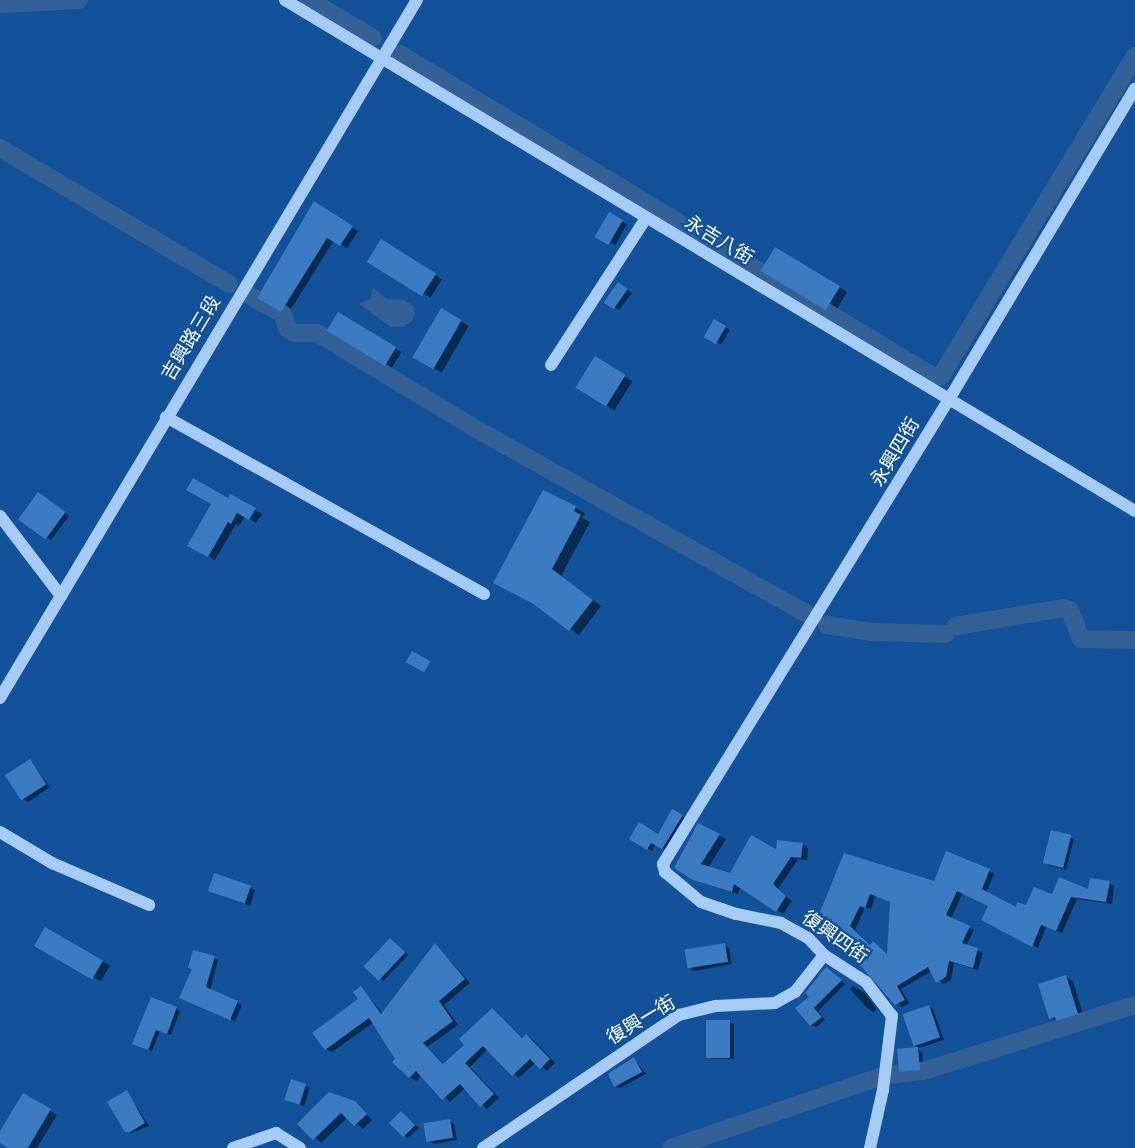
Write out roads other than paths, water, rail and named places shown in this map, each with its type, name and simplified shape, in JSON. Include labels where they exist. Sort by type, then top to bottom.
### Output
[{"type":"street","name":"永吉八街","points":[[285,0],[1135,511]]},
{"type":"street","name":"吉興路三段","points":[[0,698],[416,0]]},
{"type":"street","name":"永興四街","points":[[685,832],[1135,89]]},
{"type":"street","points":[[551,365],[646,218]]},
{"type":"street","points":[[166,417],[484,594]]},
{"type":"street","points":[[0,516],[61,596]]},
{"type":"street","points":[[0,832],[52,863],[149,905]]},
{"type":"street","name":"復興四街","points":[[685,832],[663,864],[665,872],[701,902],[736,914],[781,922],[808,939],[824,955],[866,982],[892,1016],[883,1090],[870,1148]]},
{"type":"street","name":"復興一街","points":[[483,1148],[679,1015],[716,1006],[775,1003],[795,992],[824,955]]},
{"type":"street","points":[[233,1148],[276,1133],[300,1148]]},
{"type":"water","points":[[373,287],[386,299],[404,300],[413,306],[415,314],[411,322],[403,327],[391,327],[359,304],[370,299]]},
{"type":"waterway","points":[[0,4],[79,0]]},
{"type":"waterway","points":[[309,0],[373,38]]},
{"type":"waterway","points":[[400,54],[934,377],[941,376],[1135,56]]},
{"type":"waterway","points":[[0,148],[229,284]]},
{"type":"waterway","points":[[252,297],[283,314],[287,328],[295,333],[317,333],[478,430],[811,616]]},
{"type":"waterway","points":[[956,626],[1064,608],[1070,610],[1081,639],[1135,640]]},
{"type":"waterway","points":[[827,625],[872,632],[945,634]]},
{"type":"waterway","points":[[889,1075],[924,1071],[1135,1005]]},
{"type":"waterway","points":[[671,1148],[883,1076]]}]
